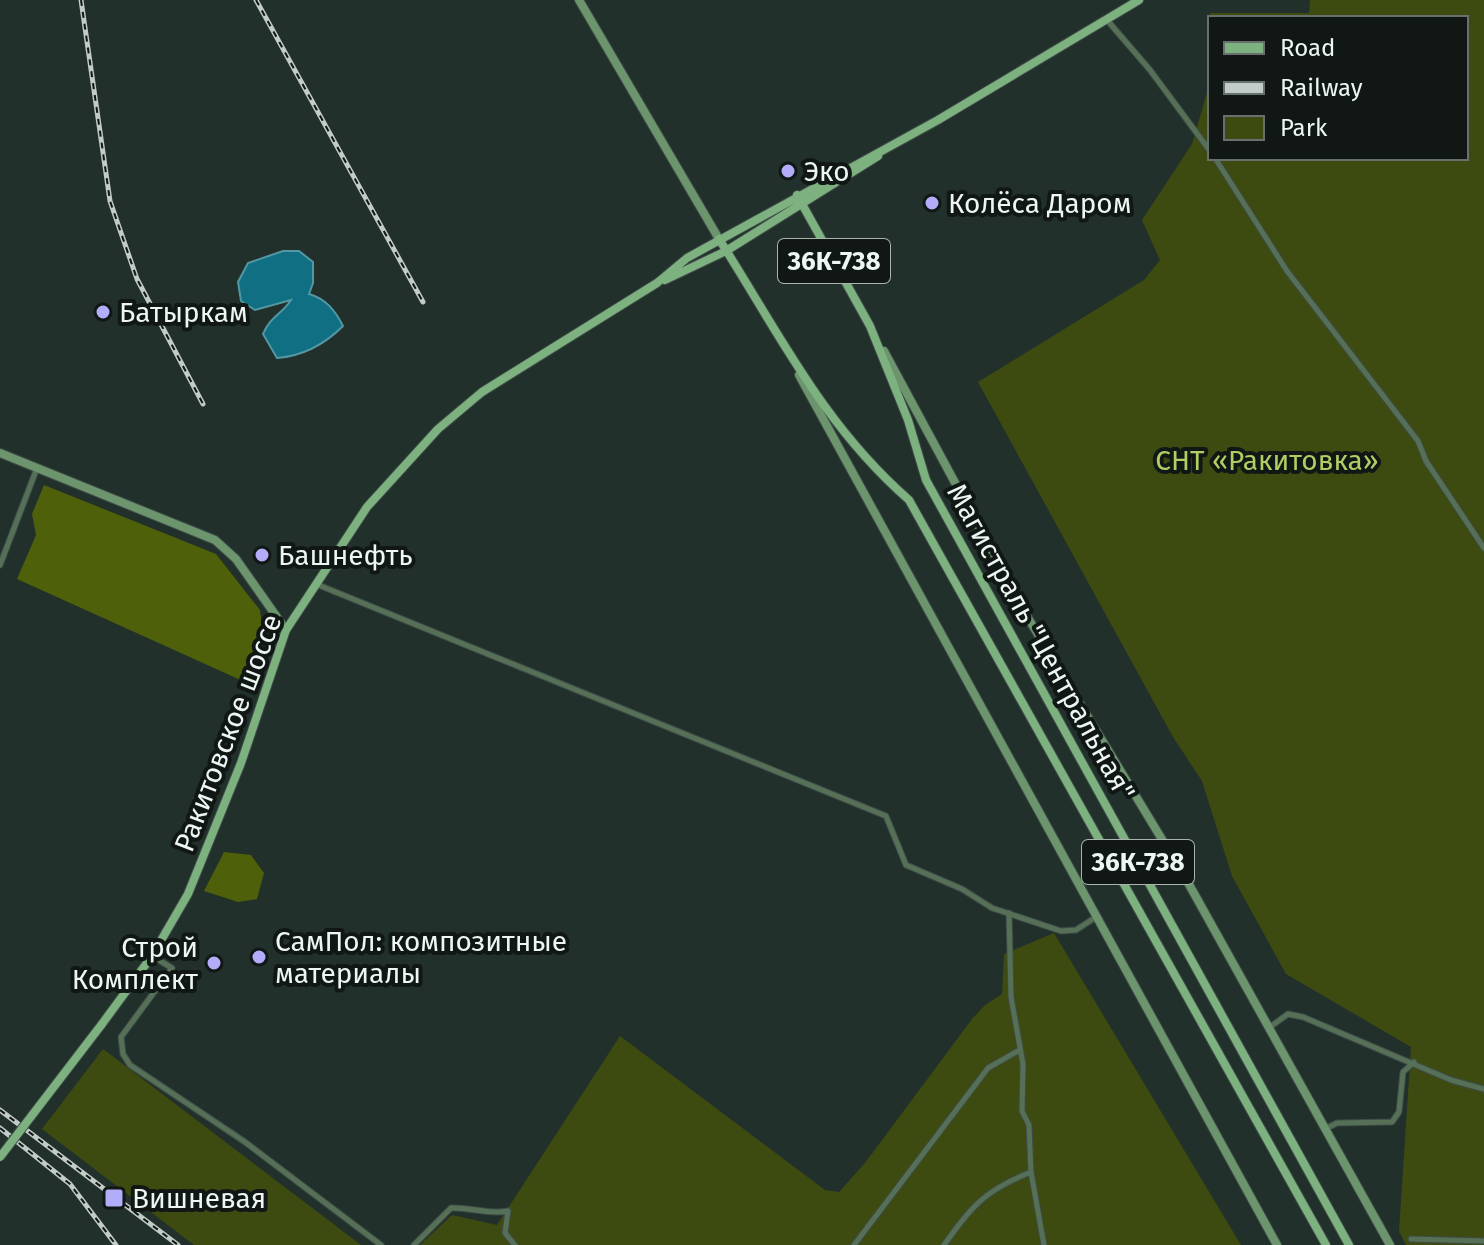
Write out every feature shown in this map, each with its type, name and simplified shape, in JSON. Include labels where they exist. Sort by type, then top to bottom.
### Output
[{"type":"main road","points":[[579,0],[726,251]]},
{"type":"main road","name":"Ракитовское шоссе","points":[[657,283],[687,258],[719,239],[890,147],[1139,0]]},
{"type":"main road","name":"Ракитовское шоссе","points":[[0,1157],[152,956],[188,894],[271,682],[286,630],[367,507],[438,429],[522,364],[657,283],[726,251],[803,206],[890,147]]},
{"type":"main road","name":"36К-738","points":[[797,195],[870,326]]},
{"type":"main road","name":"36К-738","points":[[726,251],[795,367]]},
{"type":"main road","points":[[870,326],[1028,618],[1270,1027],[1390,1245]]},
{"type":"main road","name":"Магистраль \"Центральная\"","points":[[870,326],[908,420],[926,480],[1349,1245]]},
{"type":"main road","points":[[795,367],[1277,1245]]},
{"type":"main road","name":"Магистраль \"Центральная\"","points":[[795,367],[877,471],[909,500],[1326,1245]]},
{"type":"main road","points":[[0,453],[215,540],[236,559],[286,630]]},
{"type":"street","points":[[1107,20],[1150,70],[1208,148]]},
{"type":"street","points":[[1216,160],[1287,271],[1418,441],[1426,461],[1484,548]]},
{"type":"street","points":[[0,565],[37,468]]},
{"type":"street","points":[[315,584],[886,816],[906,865],[1009,913],[1061,931],[1076,930],[1096,917]]},
{"type":"street","points":[[1009,913],[1011,997],[1018,1051],[1023,1064],[1022,1111],[1029,1125],[1031,1172],[1044,1245]]},
{"type":"street","points":[[152,956],[172,968],[121,1037],[123,1054],[130,1065],[245,1142],[381,1245]]},
{"type":"street","points":[[1270,1027],[1288,1014],[1303,1017],[1451,1080],[1484,1089]]},
{"type":"street","points":[[854,1245],[988,1068],[1018,1051]]},
{"type":"street","points":[[1325,1129],[1337,1123],[1392,1122],[1399,1112],[1403,1072],[1414,1062]]},
{"type":"street","points":[[944,1245],[981,1197],[995,1186],[1031,1172]]},
{"type":"street","points":[[414,1245],[451,1208],[461,1207],[492,1214],[508,1211],[505,1233],[515,1245]]},
{"type":"street","points":[[1411,1239],[1484,1241]]},
{"type":"green space","name":"СНТ «Ракитовка»","points":[[1310,0],[1484,0],[1484,1245],[1406,1245],[1399,1231],[1411,1047],[1286,974],[1232,876],[1202,781],[1173,737],[978,382],[1144,280],[1160,260],[1142,220],[1192,144],[1208,89],[1208,160],[1468,160],[1468,16],[1210,16],[1210,13],[1309,13]]},
{"type":"green space","points":[[44,485],[216,554],[260,610],[264,641],[245,682],[17,579],[36,535],[32,514]]},
{"type":"green space","points":[[224,852],[251,855],[264,873],[257,899],[238,902],[204,891]]},
{"type":"green space","points":[[1054,933],[1241,1245],[420,1245],[452,1215],[497,1225],[620,1036],[825,1190],[839,1192],[865,1163],[972,1019],[985,1005],[1002,994],[1004,954]]},
{"type":"green space","points":[[103,1049],[361,1245],[194,1245],[42,1129]]},
{"type":"water","points":[[283,251],[299,251],[313,262],[313,283],[309,294],[329,306],[343,326],[313,348],[277,358],[263,334],[291,300],[255,310],[241,301],[238,282],[248,263]]},
{"type":"railway","points":[[81,0],[110,201],[137,279],[203,404]]},
{"type":"railway","points":[[256,0],[423,302]]},
{"type":"railway","points":[[0,1110],[178,1245]]},
{"type":"railway","points":[[0,1128],[70,1184],[116,1245]]},
{"type":"place","name":"Эко","points":[[788,171]]},
{"type":"place","name":"Колёса Даром","points":[[932,203]]},
{"type":"place","name":"Батыркам","points":[[103,312]]},
{"type":"place","name":"Башнефть","points":[[262,555]]},
{"type":"place","name":"СамПол: композитные материалы","points":[[259,957]]},
{"type":"place","name":"Строй Комплект","points":[[214,963]]},
{"type":"place","name":"Вишневая","points":[[114,1198]]}]
